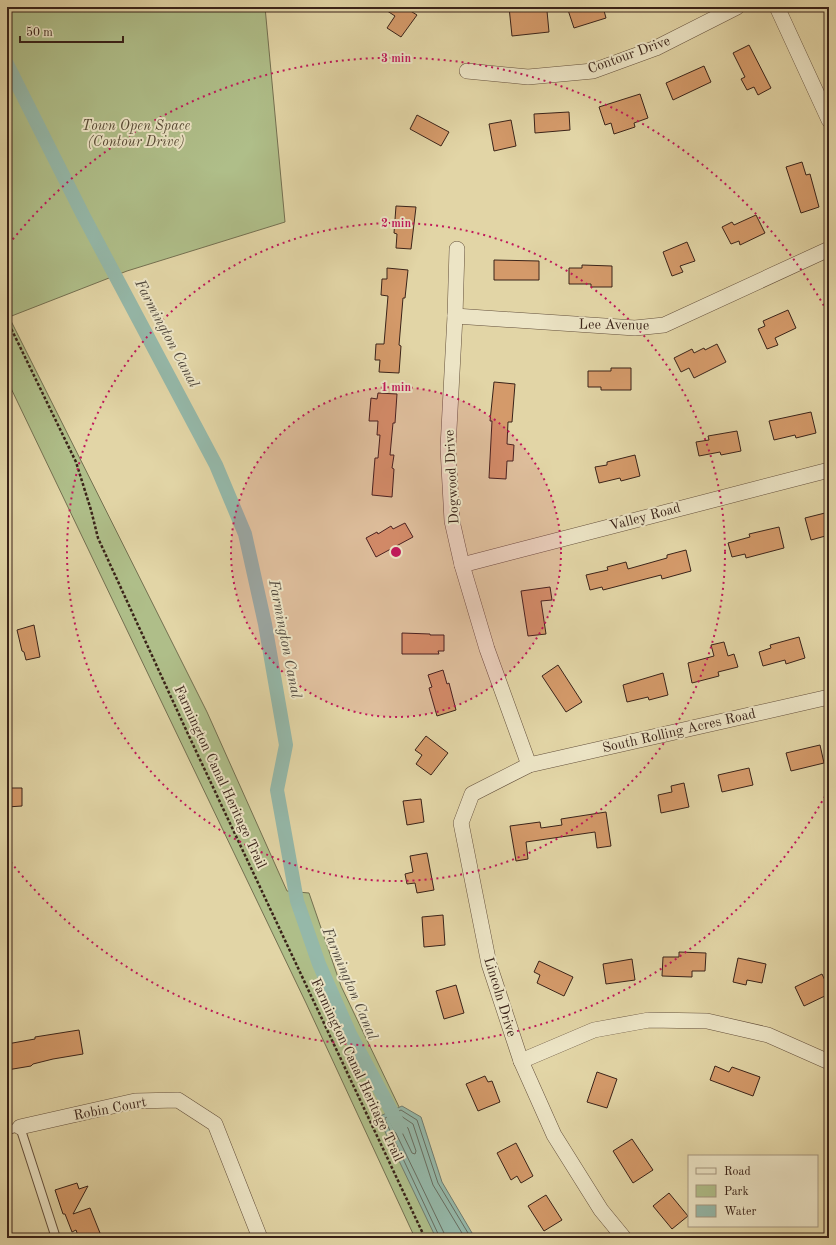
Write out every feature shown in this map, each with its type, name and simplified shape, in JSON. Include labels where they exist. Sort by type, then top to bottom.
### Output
[{"type":"street","name":"Contour Drive","points":[[467,71],[528,77],[593,71],[656,48],[737,7]]},
{"type":"street","points":[[778,7],[829,120]]},
{"type":"street","name":"Lee Avenue","points":[[455,316],[635,328],[664,325],[829,248]]},
{"type":"street","name":"Dogwood Drive","points":[[457,249],[448,448],[452,521],[462,565],[487,649],[529,765]]},
{"type":"street","name":"Valley Road","points":[[462,565],[829,470]]},
{"type":"street","name":"South Rolling Acres Road","points":[[529,765],[829,697]]},
{"type":"street","name":"Lincoln Drive","points":[[529,765],[472,794],[461,822],[489,964],[521,1061],[554,1135],[601,1210],[624,1238]]},
{"type":"street","points":[[521,1061],[594,1030],[649,1020],[707,1021],[768,1035],[829,1062]]},
{"type":"street","name":"Robin Court","points":[[13,1129],[135,1101],[178,1100],[215,1124],[260,1238]]},
{"type":"lane","points":[[13,1129],[56,1238]]},
{"type":"path","name":"Farmington Canal Heritage Trail","points":[[7,320],[76,462],[98,538],[425,1238]]},
{"type":"green space","name":"Town Open Space (Contour Drive)","points":[[7,7],[265,7],[285,222],[127,271],[9,317],[207,712],[287,891],[309,893],[341,986],[462,1238],[415,1238],[306,1003],[7,380]]},
{"type":"water","points":[[402,1106],[421,1117],[442,1182],[475,1238],[436,1238],[378,1117]]},
{"type":"building","points":[[381,7],[404,7],[417,15],[401,37],[387,28],[395,16]]},
{"type":"building","points":[[509,7],[538,7],[539,11],[547,11],[549,32],[512,36]]},
{"type":"building","points":[[567,7],[603,7],[606,18],[574,28]]},
{"type":"building","points":[[749,45],[771,88],[758,95],[754,87],[747,90],[741,79],[745,77],[733,53]]},
{"type":"building","points":[[704,66],[711,82],[673,100],[666,83]]},
{"type":"building","points":[[640,94],[648,118],[634,123],[635,127],[614,134],[611,123],[605,125],[599,107]]},
{"type":"building","points":[[569,112],[570,130],[535,133],[534,114]]},
{"type":"building","points":[[417,115],[449,132],[441,146],[410,129]]},
{"type":"building","points":[[511,120],[516,146],[494,151],[489,124]]},
{"type":"building","points":[[802,162],[806,175],[810,174],[819,207],[801,213],[786,167]]},
{"type":"building","points":[[396,206],[416,207],[411,249],[396,248],[397,234],[394,233]]},
{"type":"building","points":[[756,215],[765,233],[740,245],[739,241],[731,244],[722,227],[732,222],[734,225]]},
{"type":"building","points":[[687,242],[695,261],[680,266],[683,272],[672,276],[663,252]]},
{"type":"building","points":[[494,260],[539,261],[539,280],[494,280]]},
{"type":"building","points":[[582,265],[612,266],[612,287],[591,287],[591,284],[569,284],[569,268],[582,268]]},
{"type":"building","points":[[387,268],[408,270],[405,298],[403,298],[399,345],[401,346],[399,373],[379,372],[380,360],[375,360],[376,344],[384,344],[388,296],[381,295],[382,279],[387,279]]},
{"type":"building","points":[[788,310],[796,328],[775,338],[778,345],[767,349],[758,329],[765,326],[763,321]]},
{"type":"building","points":[[717,344],[726,362],[694,378],[689,368],[681,372],[674,358],[692,349],[694,353],[704,348],[705,350]]},
{"type":"building","points":[[611,368],[631,368],[631,390],[601,390],[601,387],[588,387],[588,371],[611,371]]},
{"type":"building","points":[[494,382],[515,384],[512,422],[508,422],[507,444],[514,445],[513,461],[507,461],[506,479],[489,478],[492,421],[490,421]]},
{"type":"building","points":[[378,393],[397,394],[395,423],[393,423],[390,455],[394,455],[392,468],[394,469],[392,497],[372,495],[375,458],[378,458],[380,435],[377,435],[378,421],[369,421],[371,398],[377,399]]},
{"type":"building","points":[[811,412],[816,433],[796,438],[795,435],[774,440],[769,421]]},
{"type":"building","points":[[737,431],[741,451],[721,455],[720,452],[699,456],[696,442],[709,440],[708,436]]},
{"type":"building","points":[[635,455],[640,476],[621,481],[620,478],[599,483],[595,467],[607,465],[607,462]]},
{"type":"building","points":[[825,513],[826,516],[829,515],[829,535],[811,540],[805,518]]},
{"type":"building","points":[[405,523],[413,537],[376,557],[366,538],[377,532],[378,534],[391,526],[393,529]]},
{"type":"building","points":[[779,527],[784,548],[746,558],[745,554],[732,557],[728,543],[750,537],[749,534]]},
{"type":"building","points":[[686,550],[691,571],[662,579],[661,575],[603,590],[602,587],[590,590],[586,575],[608,570],[607,567],[626,562],[628,569],[667,558],[667,555]]},
{"type":"building","points":[[550,587],[552,600],[541,601],[546,634],[528,636],[521,591]]},
{"type":"building","points":[[34,625],[40,657],[26,660],[24,652],[22,651],[17,630]]},
{"type":"building","points":[[402,633],[444,635],[444,651],[438,651],[439,654],[402,654]]},
{"type":"building","points":[[799,637],[805,658],[786,664],[785,660],[763,666],[759,652],[771,648],[770,645]]},
{"type":"building","points":[[724,642],[728,656],[734,654],[738,667],[718,672],[719,676],[692,683],[688,663],[714,656],[711,645]]},
{"type":"building","points":[[558,665],[582,702],[566,712],[542,676]]},
{"type":"building","points":[[443,670],[447,684],[449,683],[456,710],[437,716],[429,688],[432,687],[428,675]]},
{"type":"building","points":[[663,673],[668,695],[649,700],[648,697],[627,702],[623,685]]},
{"type":"building","points":[[426,736],[448,753],[431,775],[416,764],[422,755],[415,750]]},
{"type":"building","points":[[820,745],[824,763],[791,771],[786,753]]},
{"type":"building","points":[[749,768],[753,785],[722,792],[718,775]]},
{"type":"building","points":[[684,783],[689,807],[661,813],[658,795],[672,792],[671,786]]},
{"type":"building","points":[[7,788],[22,788],[22,806],[7,807]]},
{"type":"building","points":[[421,799],[424,822],[407,825],[403,801]]},
{"type":"building","points":[[606,812],[611,846],[597,848],[595,832],[526,842],[528,859],[516,861],[510,826],[540,822],[541,828],[562,825],[561,819]]},
{"type":"building","points":[[427,853],[434,890],[417,893],[415,883],[407,884],[405,874],[413,872],[410,856]]},
{"type":"building","points":[[443,915],[445,945],[424,947],[422,917]]},
{"type":"building","points":[[679,952],[706,953],[705,971],[692,971],[692,977],[662,976],[663,957],[679,957]]},
{"type":"building","points":[[738,958],[766,964],[762,983],[747,980],[746,985],[733,982]]},
{"type":"building","points":[[632,959],[635,980],[606,984],[603,964]]},
{"type":"building","points":[[539,961],[573,977],[564,996],[537,983],[540,975],[534,972]]},
{"type":"building","points":[[822,974],[829,989],[829,994],[804,1006],[795,987]]},
{"type":"building","points":[[456,985],[464,1013],[444,1019],[436,991]]},
{"type":"building","points":[[79,1030],[83,1054],[53,1059],[33,1064],[31,1066],[7,1070],[7,1044],[35,1039],[35,1037]]},
{"type":"building","points":[[715,1066],[729,1072],[732,1067],[760,1077],[753,1096],[710,1080]]},
{"type":"building","points":[[597,1072],[617,1079],[607,1108],[587,1102]]},
{"type":"building","points":[[485,1076],[488,1082],[492,1081],[500,1102],[478,1111],[466,1084]]},
{"type":"building","points":[[632,1139],[653,1170],[633,1183],[613,1151]]},
{"type":"building","points":[[516,1143],[533,1176],[521,1183],[517,1176],[511,1180],[497,1153]]},
{"type":"building","points":[[77,1183],[79,1189],[88,1186],[73,1214],[90,1208],[102,1238],[79,1238],[76,1230],[72,1232],[65,1214],[63,1214],[55,1190]]},
{"type":"building","points":[[669,1193],[688,1216],[672,1229],[653,1206]]},
{"type":"building","points":[[546,1195],[562,1220],[544,1231],[528,1206]]},
{"type":"waterway","name":"Farmington Canal","points":[[7,64],[83,215],[216,465],[245,534],[265,624],[286,745],[277,790],[297,901],[319,964],[350,1034],[400,1127]]}]
